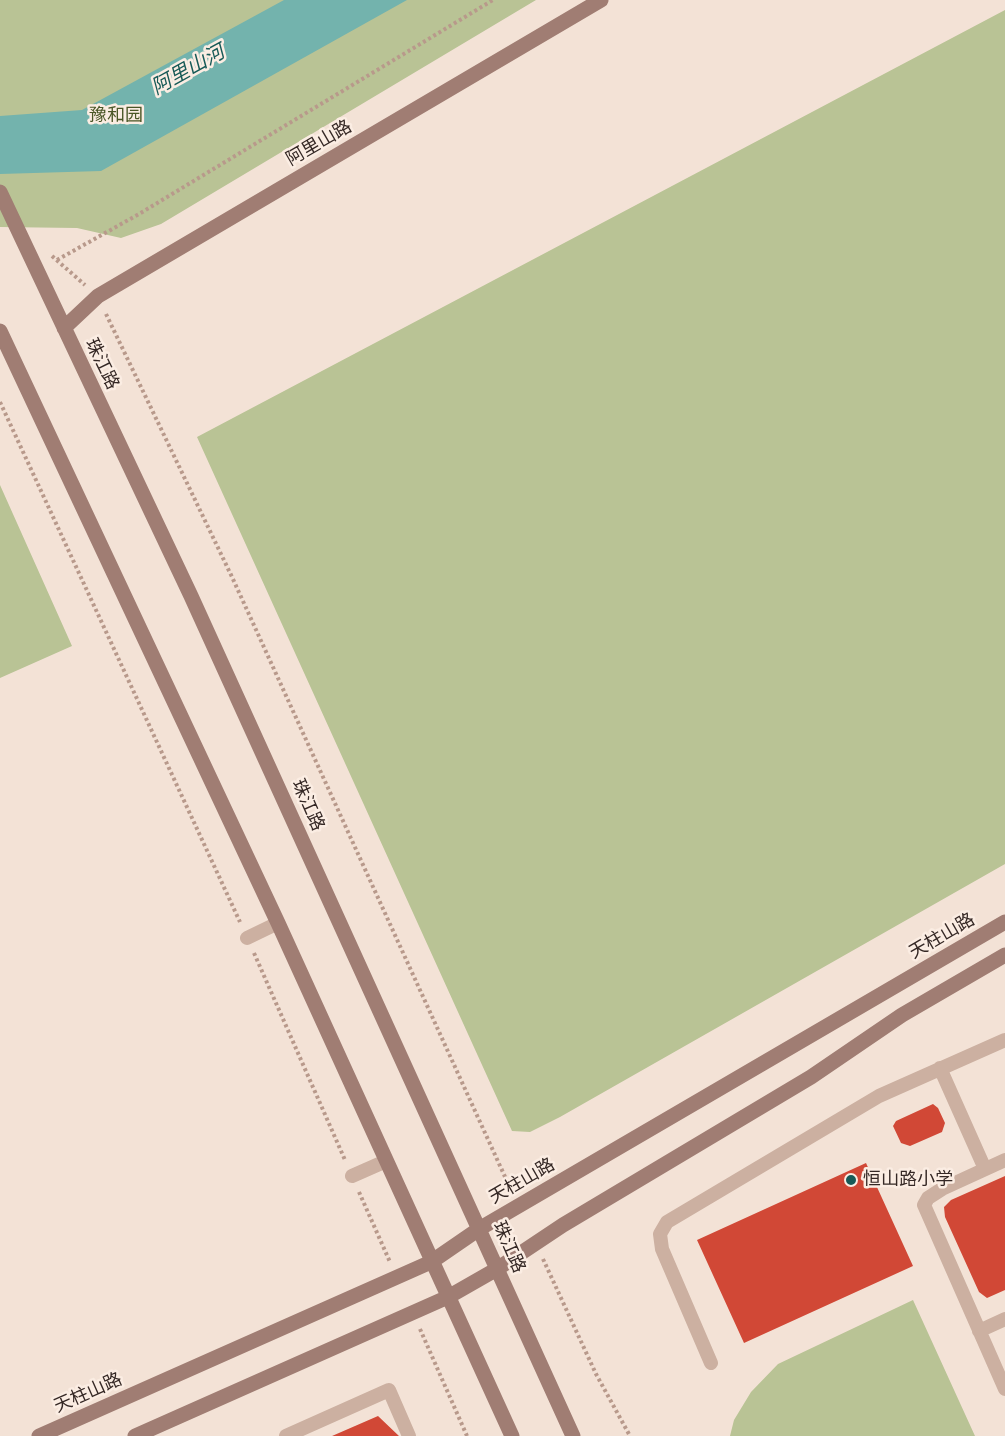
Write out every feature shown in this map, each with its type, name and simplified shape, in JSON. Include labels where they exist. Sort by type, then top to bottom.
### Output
[{"type":"street","name":"阿里山路","points":[[64,328],[98,296],[601,0]]},
{"type":"street","name":"珠江路","points":[[0,192],[191,596],[573,1436]]},
{"type":"street","points":[[0,331],[278,923],[512,1436]]},
{"type":"street","name":"天柱山路","points":[[39,1436],[431,1262],[479,1229],[1005,922]]},
{"type":"street","points":[[135,1436],[448,1297],[811,1077],[902,1015],[1005,955]]},
{"type":"lane","points":[[247,938],[278,923]]},
{"type":"lane","points":[[711,1363],[662,1249],[660,1234],[667,1222],[879,1096],[1005,1040]]},
{"type":"lane","points":[[940,1068],[985,1169]]},
{"type":"lane","points":[[1005,1160],[942,1189],[928,1198],[924,1204],[1005,1388]]},
{"type":"lane","points":[[352,1176],[386,1161]]},
{"type":"lane","points":[[979,1331],[1005,1319]]},
{"type":"lane","points":[[286,1436],[389,1390],[409,1436]]},
{"type":"path","points":[[57,260],[139,214],[493,0]]},
{"type":"path","points":[[48,252],[98,296],[232,577],[519,1206]]},
{"type":"path","points":[[0,402],[247,938],[397,1277]]},
{"type":"path","points":[[536,1243],[596,1374],[630,1436]]},
{"type":"path","points":[[413,1313],[467,1436]]},
{"type":"green space","name":"豫和园","points":[[0,0],[536,0],[161,224],[121,238],[77,228],[0,227]]},
{"type":"green space","points":[[1005,10],[1005,864],[560,1117],[530,1132],[512,1131],[197,437]]},
{"type":"green space","points":[[0,485],[72,646],[0,678]]},
{"type":"green space","points":[[913,1300],[975,1436],[730,1436],[734,1420],[751,1392],[778,1364]]},
{"type":"water","name":"阿里山河","points":[[284,0],[407,0],[101,171],[0,174],[0,116],[82,110]]},
{"type":"building","points":[[933,1104],[938,1108],[945,1123],[942,1132],[910,1146],[901,1143],[893,1126],[896,1121]]},
{"type":"building","points":[[866,1163],[913,1266],[744,1343],[697,1240]]},
{"type":"building","points":[[1005,1176],[1005,1290],[987,1298],[979,1292],[945,1217],[944,1207],[951,1200]]},
{"type":"building","points":[[378,1416],[399,1436],[332,1436]]},
{"type":"place","name":"恒山路小学","points":[[851,1180]]}]
